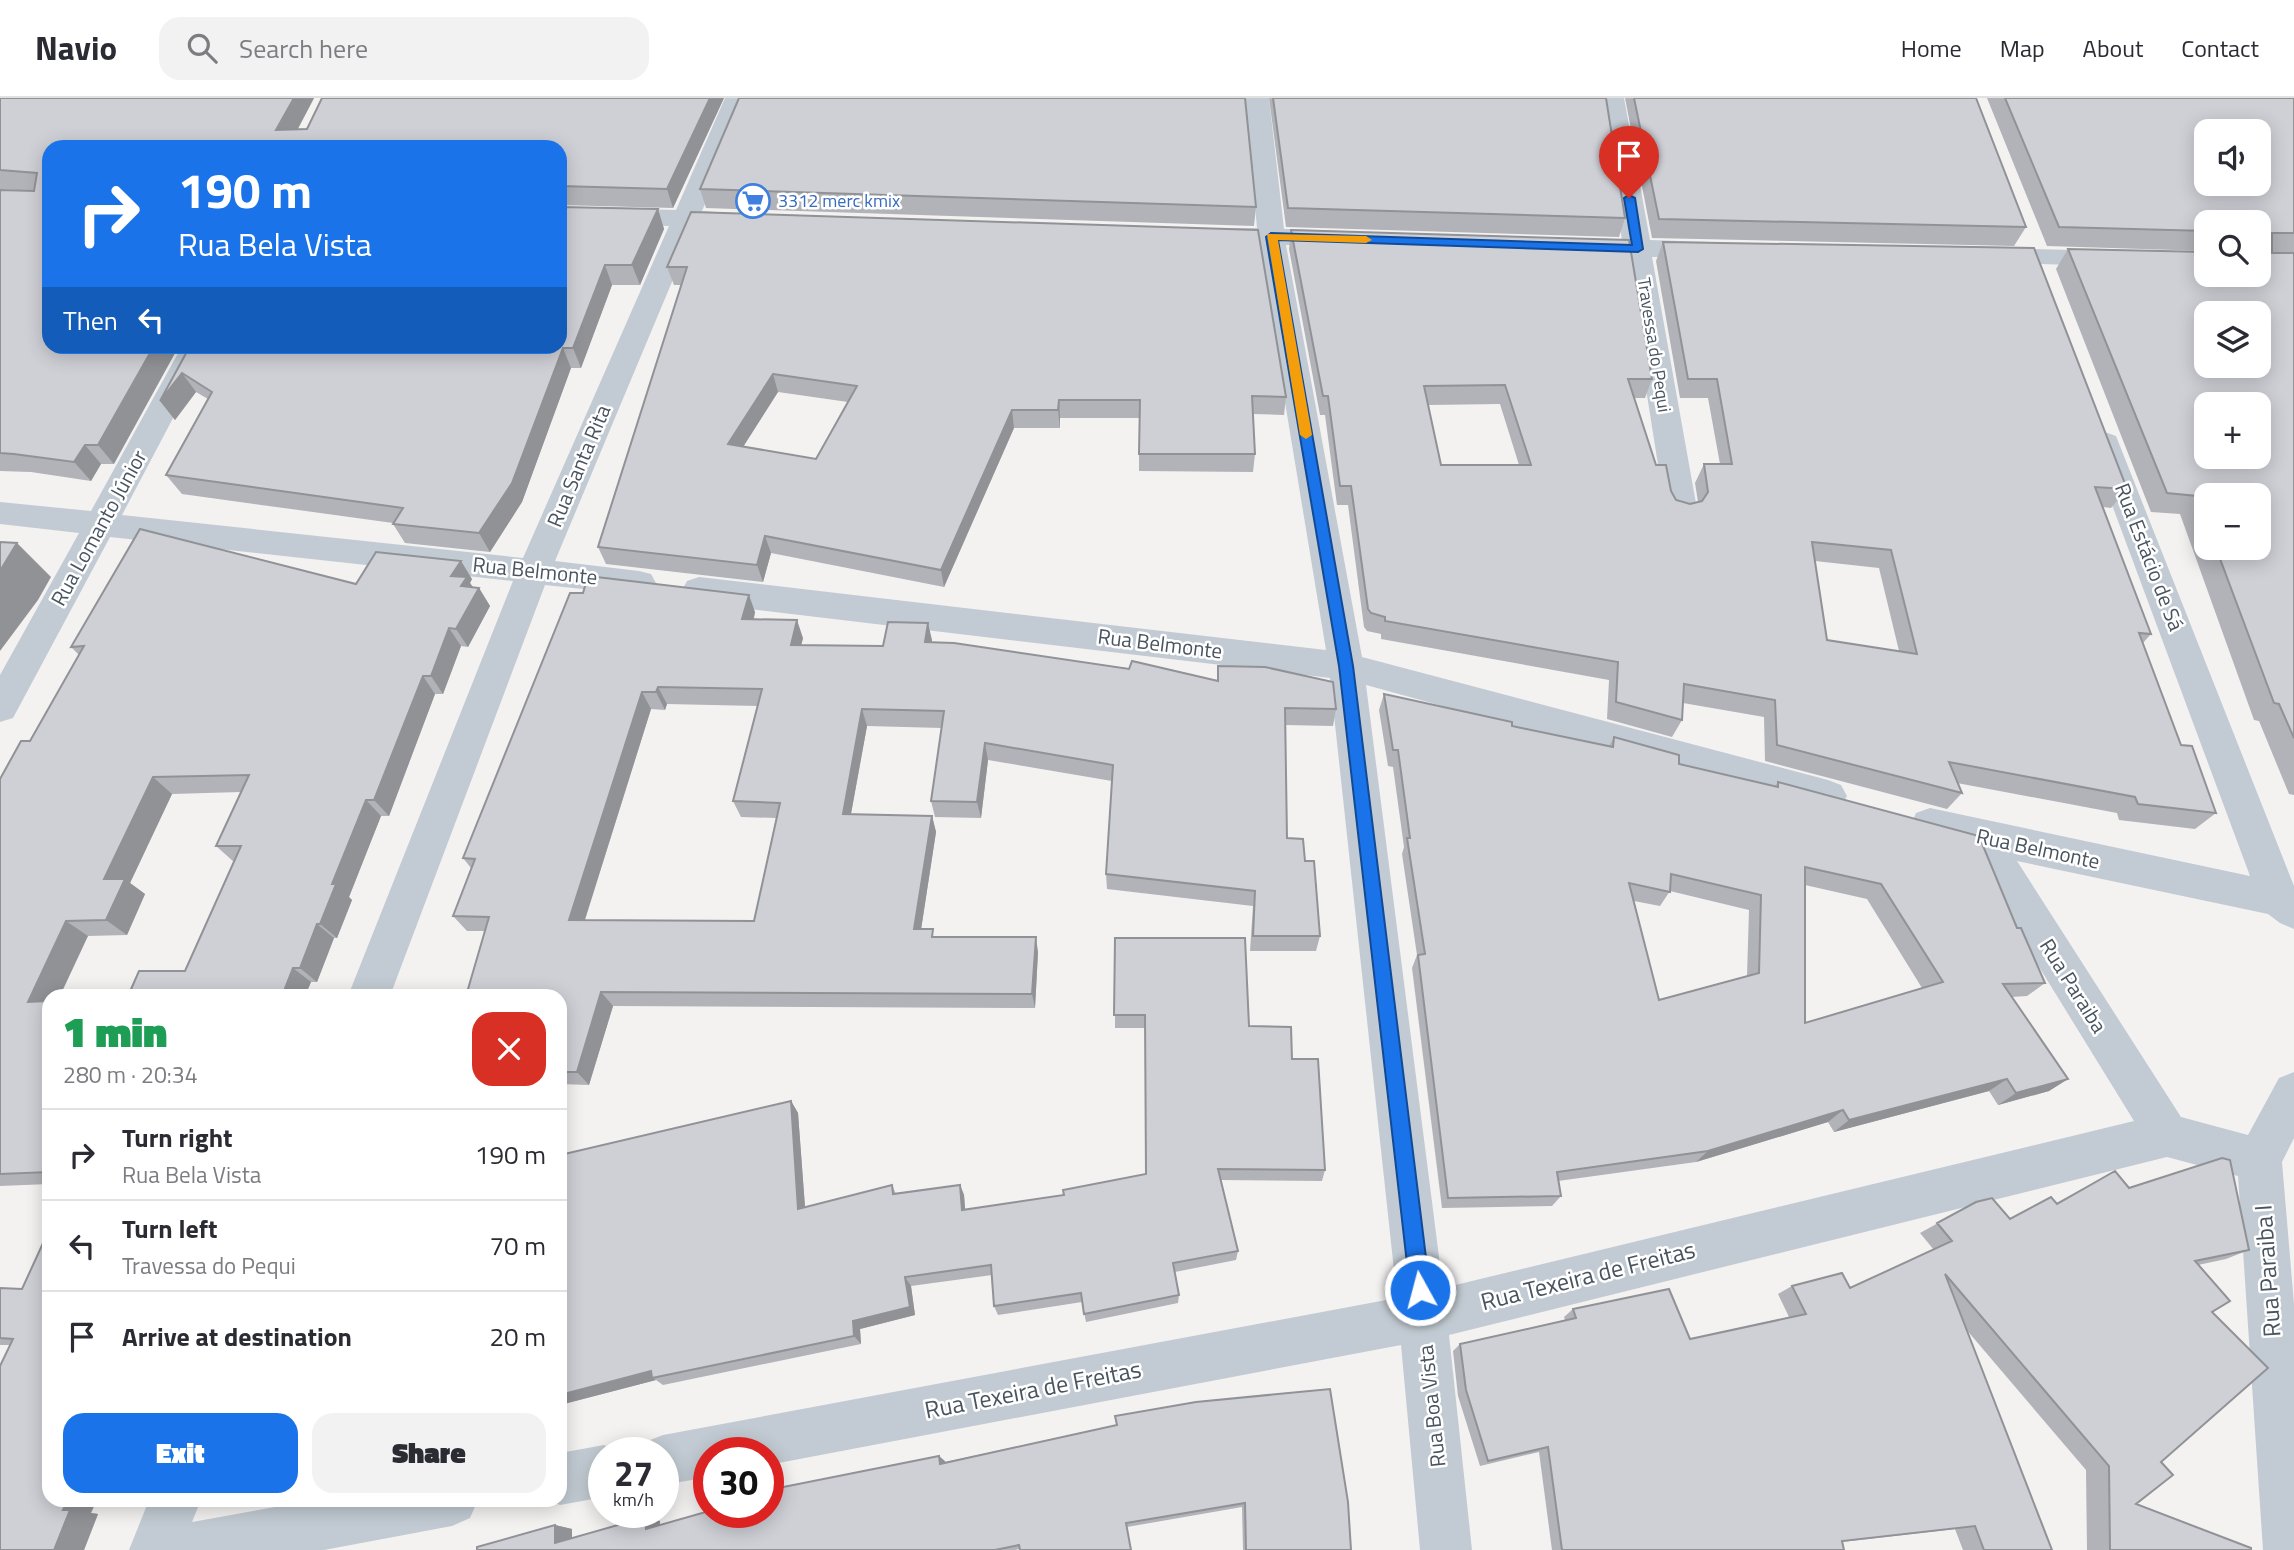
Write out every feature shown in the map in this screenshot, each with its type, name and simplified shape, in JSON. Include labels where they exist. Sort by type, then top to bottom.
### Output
[{"type":"street","name":"Rua Santa Rita","points":[[372,989],[534,570],[737,98]]},
{"type":"street","name":"Rua Boa Vista","points":[[1257,98],[1271,237],[1346,666],[1423,1317],[1446,1550]]},
{"type":"street","name":"Travessa do Pequi","points":[[1612,98],[1681,509]]},
{"type":"street","points":[[567,215],[769,221]]},
{"type":"street","points":[[1188,234],[1366,240]]},
{"type":"street","points":[[1556,246],[1734,251]]},
{"type":"street","points":[[1953,256],[2194,261]]},
{"type":"street","name":"Rua Lomanto Júnior","points":[[0,708],[103,524],[193,354]]},
{"type":"street","name":"Rua Estácio de Sá","points":[[2094,411],[2286,905]]},
{"type":"street","name":"Rua Belmonte","points":[[0,513],[534,570],[1346,666],[1859,804]]},
{"type":"street","name":"Rua Belmonte","points":[[1899,815],[1980,837],[2286,905]]},
{"type":"street","name":"Rua Paraiba","points":[[1980,837],[2167,1135]]},
{"type":"street","points":[[2259,1160],[2294,1093]]},
{"type":"street","name":"Rua Texeira de Freitas","points":[[679,1457],[1423,1317],[2167,1135],[2259,1160]]},
{"type":"street","name":"Rua Paraiba I","points":[[2259,1160],[2289,1550]]},
{"type":"street","points":[[567,1478],[588,1474]]},
{"type":"street","points":[[155,1550],[172,1507]]},
{"type":"street","points":[[185,1550],[415,1507]]},
{"type":"building","points":[[0,98],[294,98],[276,130],[307,129],[322,98],[710,98],[667,189],[567,186],[567,140],[42,140],[42,354],[149,354],[98,445],[85,445],[74,462],[0,453],[0,190],[34,191],[37,173],[0,170]]},
{"type":"building","points":[[739,98],[1245,98],[1256,207],[700,189]]},
{"type":"building","points":[[1273,98],[1606,98],[1625,218],[1288,208]]},
{"type":"building","points":[[1634,98],[1976,98],[2026,227],[1659,219]]},
{"type":"building","points":[[2005,98],[2294,98],[2294,233],[2272,233],[2272,253],[2294,253],[2294,738],[2279,704],[2274,703],[2220,560],[2271,560],[2271,483],[2194,483],[2194,496],[2167,493],[2068,249],[2194,252],[2194,287],[2271,287],[2271,210],[2194,210],[2194,231],[2059,227]]},
{"type":"building","points":[[567,207],[658,209],[632,265],[605,265],[573,348],[567,348]]},
{"type":"building","points":[[691,212],[1258,230],[1286,397],[1252,396],[1255,454],[1139,454],[1140,400],[1059,400],[1058,410],[1012,410],[941,570],[765,536],[757,565],[598,547],[687,267],[667,267]],"holes":[[[773,374],[857,386],[816,459],[728,444]]]},
{"type":"building","points":[[1291,230],[1629,240],[1652,379],[1628,379],[1656,465],[1666,465],[1671,491],[1676,500],[1690,504],[1702,501],[1708,492],[1704,464],[1732,464],[1717,379],[1688,379],[1663,242],[2034,248],[2127,489],[2095,487],[2151,634],[2139,633],[2181,745],[2192,746],[2216,813],[2138,804],[2135,797],[1949,762],[1962,793],[1777,745],[1775,700],[1684,684],[1682,720],[1616,702],[1618,662],[1385,621],[1385,617],[1371,613],[1368,609],[1351,486],[1340,486],[1328,396],[1323,396]],"holes":[[[1505,385],[1531,465],[1441,465],[1424,386]],[[1812,542],[1891,550],[1917,654],[1827,640]]]},
{"type":"building","points":[[186,354],[561,354],[512,483],[479,533],[393,524],[403,508],[166,475],[212,392],[182,373],[160,401]]},
{"type":"building","points":[[140,529],[356,584],[376,552],[461,561],[451,576],[467,577],[461,586],[479,588],[456,629],[449,628],[431,676],[423,676],[374,800],[366,800],[332,884],[336,884],[320,924],[317,924],[300,968],[293,968],[285,989],[131,989],[139,971],[185,971],[241,846],[216,846],[249,775],[153,777],[104,879],[125,879],[106,920],[66,921],[28,1002],[42,1001],[42,1172],[0,1174],[0,779],[21,741],[30,741],[84,646],[71,647]]},
{"type":"building","points":[[0,542],[17,543],[0,571]]},
{"type":"building","points":[[588,576],[749,595],[742,619],[797,620],[791,645],[883,646],[888,622],[928,623],[925,642],[954,643],[1129,669],[1132,661],[1218,681],[1218,666],[1265,667],[1333,682],[1336,709],[1285,708],[1287,838],[1303,839],[1305,861],[1314,861],[1320,936],[1253,936],[1255,891],[1106,874],[1113,765],[985,743],[977,802],[931,801],[944,711],[862,709],[843,814],[932,816],[914,929],[933,929],[932,937],[1036,937],[1032,994],[601,992],[577,1072],[567,1072],[567,989],[468,989],[489,917],[453,916],[475,859],[463,858],[570,593],[583,593]],"holes":[[[658,687],[762,689],[733,801],[780,803],[754,921],[569,920],[642,692],[656,692]]]},
{"type":"building","points":[[1384,694],[1512,722],[1512,726],[1613,747],[1614,737],[1679,755],[1679,764],[1778,787],[1778,782],[1979,836],[2017,928],[2021,928],[2045,983],[2003,984],[2068,1079],[2016,1093],[2007,1079],[1849,1120],[1843,1110],[1708,1151],[1557,1172],[1561,1196],[1448,1198],[1418,955],[1425,954],[1407,838],[1410,838],[1398,750],[1393,750]],"holes":[[[1805,867],[1881,884],[1943,982],[1805,1023]],[[1671,874],[1761,895],[1759,973],[1659,1000],[1629,883],[1670,892]]]},
{"type":"building","points":[[1115,938],[1245,938],[1249,1026],[1291,1027],[1292,1059],[1318,1059],[1325,1170],[1218,1169],[1238,1251],[1173,1263],[1179,1295],[1084,1314],[1081,1293],[994,1306],[991,1265],[905,1277],[910,1307],[853,1321],[854,1336],[652,1378],[651,1371],[567,1393],[567,1153],[791,1101],[798,1209],[892,1185],[893,1194],[960,1185],[962,1210],[1064,1195],[1063,1190],[1146,1174],[1145,1015],[1114,1015]]},
{"type":"building","points":[[2222,1158],[2230,1160],[2249,1250],[2195,1261],[2230,1301],[2212,1312],[2268,1368],[2161,1462],[2173,1475],[2136,1504],[2251,1550],[2110,1550],[2109,1466],[1945,1274],[2052,1550],[1984,1550],[1975,1526],[1842,1541],[1844,1550],[1562,1550],[1548,1447],[1488,1461],[1466,1390],[1460,1344],[1576,1318],[1573,1309],[1669,1289],[1690,1339],[1806,1314],[1792,1286],[1842,1273],[1850,1288],[1952,1241],[1937,1223],[1976,1202],[1992,1198],[2010,1219],[2051,1197],[2057,1204],[2115,1171],[2129,1188]]},
{"type":"building","points":[[42,1245],[42,1507],[64,1507],[63,1510],[70,1510],[54,1550],[0,1550],[0,1366],[13,1339],[0,1338],[0,1288],[22,1289]]},
{"type":"building","points":[[1330,1389],[1348,1502],[1351,1550],[1246,1550],[1245,1503],[1126,1523],[1131,1550],[1020,1550],[1019,1545],[995,1550],[477,1550],[477,1547],[555,1525],[555,1543],[608,1528],[679,1528],[679,1520],[693,1516],[693,1528],[784,1528],[784,1487],[939,1456],[940,1464],[1117,1425],[1115,1416],[1196,1402]]},
{"type":"slow traffic","points":[[1306,435],[1271,237],[1366,240]]},
{"type":"place","name":"3312 merc kmix","points":[[753,201]]},
{"type":"route","points":[[1420,1290],[1346,666],[1271,237],[1638,249],[1629,198]]}]
